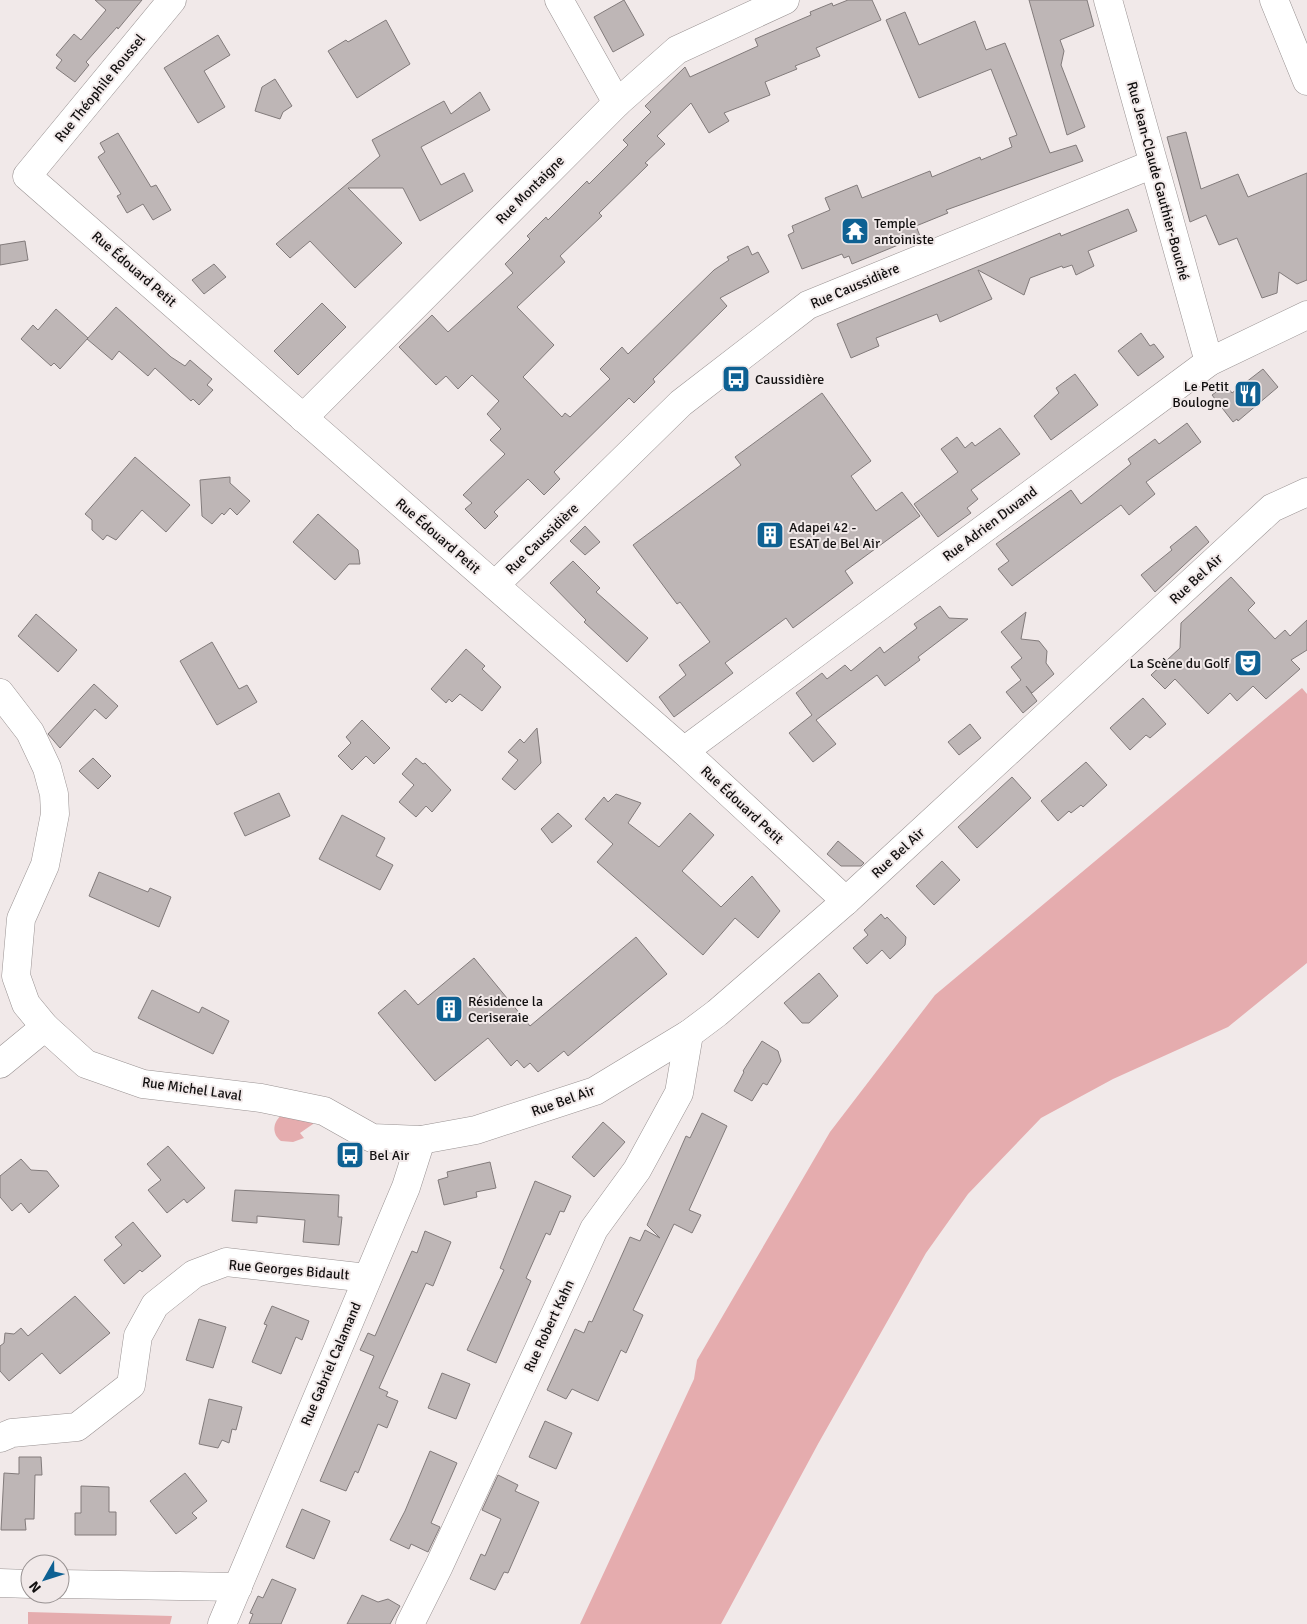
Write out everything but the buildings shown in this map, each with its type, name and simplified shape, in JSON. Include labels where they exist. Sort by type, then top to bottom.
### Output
[{"type":"street","name":"Rue Théophile Roussel","points":[[28,176],[172,0]]},
{"type":"street","points":[[559,0],[617,104]]},
{"type":"street","name":"Rue Montaigne","points":[[303,418],[617,104],[676,50],[785,0]]},
{"type":"street","name":"Rue Jean-Claude Gauthier-Bouché","points":[[1108,0],[1209,362]]},
{"type":"street","points":[[1274,0],[1307,81]]},
{"type":"street","name":"Rue Caussidière","points":[[494,585],[681,403],[808,305],[1153,164]]},
{"type":"street","name":"Rue Édouard Petit","points":[[28,176],[684,751],[846,900]]},
{"type":"street","name":"Rue Adrien Duvand","points":[[684,751],[1209,362],[1307,315]]},
{"type":"street","name":"Rue Bel Air","points":[[431,1139],[476,1130],[595,1091],[689,1034],[717,1013],[846,900],[1272,508],[1307,492]]},
{"type":"street","name":"Rue Michel Laval","points":[[0,693],[30,732],[47,768],[54,794],[55,814],[45,865],[21,919],[16,976],[26,1004],[45,1028],[86,1064],[143,1084],[261,1098],[324,1111],[372,1138],[431,1139]]},
{"type":"street","points":[[0,1064],[45,1028]]},
{"type":"street","name":"Rue Robert Kahn","points":[[410,1624],[439,1566],[594,1229],[637,1170],[679,1093],[689,1034]]},
{"type":"street","name":"Rue Gabriel Calamand","points":[[222,1624],[406,1187],[431,1139]]},
{"type":"street","name":"Rue Georges Bidault","points":[[0,1438],[12,1433],[77,1427],[131,1385],[138,1336],[155,1304],[194,1274],[226,1262],[368,1278]]},
{"type":"street","points":[[0,1583],[20,1584]]},
{"type":"street","points":[[70,1584],[238,1587]]},
{"type":"shaded area","points":[[1302,688],[1307,694],[1307,963],[1228,1027],[1113,1079],[1041,1118],[968,1194],[926,1253],[818,1444],[721,1624],[580,1624],[694,1379],[697,1360],[830,1132],[935,995]]},
{"type":"shaded area","points":[[283,1114],[313,1122],[313,1124],[300,1133],[304,1138],[293,1142],[281,1141],[278,1138],[274,1127],[277,1120]]},
{"type":"shaded area","points":[[28,1612],[172,1616],[170,1624],[28,1624]]},
{"type":"place","name":"Temple antoiniste","points":[[855,231]]},
{"type":"place","name":"Caussidière","points":[[736,379]]},
{"type":"place","name":"Le Petit Boulogne","points":[[1248,394]]},
{"type":"place","name":"Adapei 42 - ESAT de Bel Air","points":[[770,535]]},
{"type":"place","name":"La Scène du Golf","points":[[1248,663]]},
{"type":"place","name":"Résidence la Ceriseraie","points":[[449,1009]]},
{"type":"place","name":"Bel Air","points":[[350,1155]]}]
